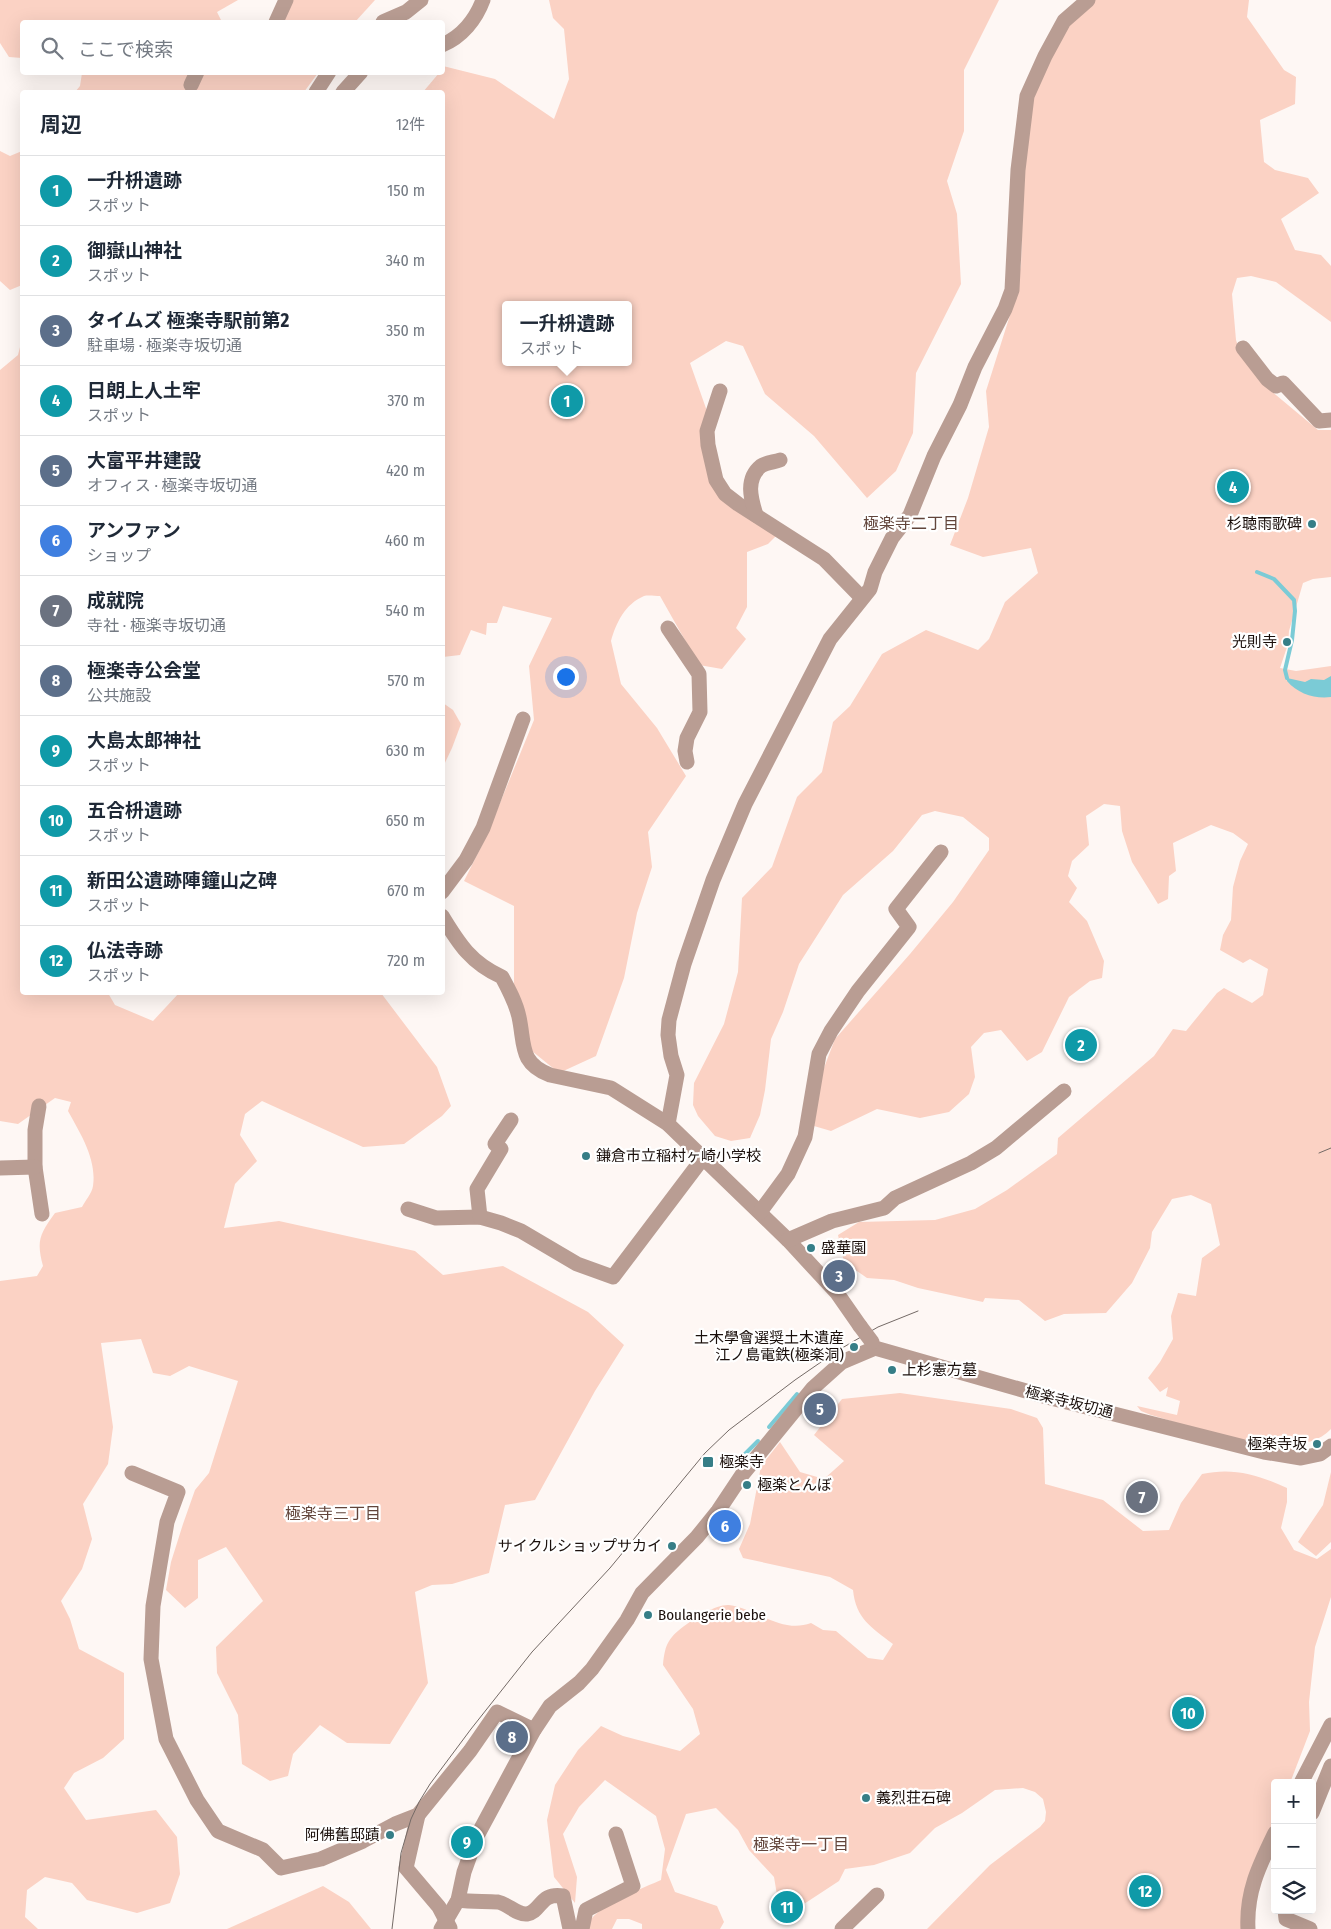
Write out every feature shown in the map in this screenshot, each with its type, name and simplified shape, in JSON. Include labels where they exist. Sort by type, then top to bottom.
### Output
[{"type":"street","points":[[277,20],[286,0]]},
{"type":"street","points":[[388,20],[406,12],[422,0]]},
{"type":"street","points":[[445,44],[450,42],[467,27],[478,12],[483,0]]},
{"type":"street","points":[[668,1124],[677,1075],[671,1056],[668,1036],[669,1020],[684,964],[713,880],[745,804],[830,639],[870,589],[892,538],[910,516],[934,456],[960,404],[975,367],[1005,309],[1012,290],[1018,170],[1027,96],[1045,56],[1064,21],[1088,0]]},
{"type":"street","points":[[317,90],[327,75]]},
{"type":"street","points":[[345,90],[358,75]]},
{"type":"street","points":[[1243,348],[1268,380],[1276,386],[1283,383],[1319,421],[1331,420]]},
{"type":"street","points":[[720,392],[707,431],[708,445],[716,480],[725,494],[824,559],[862,598]]},
{"type":"street","points":[[756,515],[749,492],[754,475],[762,466],[780,460]]},
{"type":"street","points":[[668,628],[699,674],[700,712],[687,738],[685,751],[687,762]]},
{"type":"street","points":[[445,888],[466,860],[483,828],[523,719]]},
{"type":"street","points":[[760,1212],[788,1174],[805,1137],[819,1054],[831,1031],[858,991],[909,927],[896,909],[941,852]]},
{"type":"street","points":[[445,921],[460,946],[487,970],[502,977],[519,1016],[526,1055],[535,1068],[550,1075],[611,1088],[668,1124],[760,1212],[838,1293],[874,1345],[842,1362],[813,1388],[742,1474],[697,1537],[642,1592],[627,1620],[592,1669],[579,1683],[550,1706],[534,1730],[477,1836],[464,1872],[458,1900],[446,1926]]},
{"type":"street","points":[[788,1240],[832,1221],[884,1208],[894,1198],[971,1163],[996,1148],[1064,1090]]},
{"type":"street","points":[[39,1106],[35,1130],[34,1166],[42,1214]]},
{"type":"street","points":[[480,1217],[477,1189],[501,1149],[495,1144],[511,1120]]},
{"type":"street","points":[[408,1209],[436,1218],[480,1217],[521,1231],[577,1264],[613,1277],[704,1158]]},
{"type":"street","points":[[0,1168],[34,1166]]},
{"type":"street","name":"極楽寺坂切通","points":[[874,1345],[1047,1397],[1264,1452],[1301,1458],[1320,1454],[1331,1446]]},
{"type":"street","points":[[132,1473],[178,1492],[167,1522],[153,1606],[151,1659],[166,1739],[198,1800],[218,1831],[263,1850],[281,1868],[322,1859],[418,1815]]},
{"type":"street","points":[[446,1926],[439,1907],[406,1868],[418,1815],[470,1751],[498,1712],[534,1730]]},
{"type":"street","points":[[1303,1779],[1331,1725]]},
{"type":"street","points":[[1316,1802],[1331,1766]]},
{"type":"street","points":[[582,1929],[586,1910],[633,1886],[616,1834]]},
{"type":"street","points":[[1248,1929],[1247,1908],[1250,1890],[1271,1841]]},
{"type":"street","points":[[458,1900],[499,1902],[523,1914],[531,1913],[542,1900],[555,1894],[563,1896],[570,1929]]},
{"type":"street","points":[[842,1929],[876,1895]]},
{"type":"street","points":[[1285,1914],[1286,1919],[1310,1929]]},
{"type":"shaded area","points":[[0,0],[238,0],[217,12],[221,20],[20,20],[20,58],[9,57],[0,43]]},
{"type":"shaded area","points":[[290,0],[375,0],[357,20],[282,20]]},
{"type":"shaded area","points":[[549,0],[999,0],[964,70],[964,131],[947,181],[957,214],[961,284],[916,373],[913,433],[896,471],[867,498],[814,436],[765,394],[743,346],[726,341],[690,363],[714,431],[719,497],[776,536],[768,544],[747,552],[747,607],[736,628],[746,639],[722,669],[699,665],[660,596],[644,596],[637,599],[622,615],[616,628],[611,641],[621,684],[657,728],[686,776],[648,832],[652,867],[637,913],[624,978],[596,1056],[559,1073],[532,1051],[514,988],[514,906],[464,881],[486,837],[534,720],[529,666],[552,618],[503,606],[497,623],[487,623],[486,635],[471,630],[460,655],[445,657],[445,90],[425,90],[437,75],[445,75],[445,66],[495,79],[554,119],[569,79],[564,29],[553,18]]},
{"type":"shaded area","points":[[1079,0],[1249,0],[1247,17],[1284,70],[1296,77],[1295,104],[1260,120],[1264,162],[1275,170],[1308,178],[1319,193],[1281,219],[1295,250],[1321,255],[1331,266],[1331,322],[1276,282],[1251,276],[1237,278],[1232,294],[1236,340],[1241,355],[1264,385],[1318,430],[1331,430],[1331,577],[1313,579],[1303,583],[1280,668],[1296,671],[1331,666],[1331,1429],[1315,1440],[1294,1445],[1244,1441],[1217,1435],[1151,1415],[1141,1411],[1137,1406],[1177,1415],[1180,1401],[1166,1396],[1168,1387],[1160,1392],[1148,1378],[1173,1339],[1171,1316],[1178,1293],[1196,1296],[1202,1258],[1220,1245],[1211,1204],[1191,1195],[1172,1199],[1152,1232],[1150,1248],[1132,1283],[1106,1313],[1064,1314],[1045,1321],[1019,1300],[985,1298],[983,1302],[918,1288],[894,1280],[867,1278],[844,1262],[838,1235],[859,1222],[935,1220],[975,1209],[1007,1190],[1057,1154],[1058,1138],[1154,1056],[1173,1029],[1186,1031],[1217,993],[1224,988],[1252,1003],[1263,995],[1268,969],[1250,959],[1243,963],[1220,950],[1223,935],[1231,920],[1233,887],[1240,861],[1248,844],[1233,833],[1211,825],[1173,843],[1176,871],[1169,876],[1168,899],[1158,904],[1132,862],[1122,831],[1120,806],[1104,804],[1086,816],[1089,845],[1072,861],[1068,876],[1077,888],[1069,902],[1087,921],[1104,961],[1102,978],[1090,981],[1069,997],[1042,1052],[1027,1061],[1001,1030],[984,1033],[971,1047],[975,1077],[969,1094],[949,1112],[920,1118],[877,1109],[831,1131],[814,1126],[822,1073],[835,1039],[953,902],[989,850],[989,838],[963,817],[935,811],[922,815],[893,851],[843,895],[799,964],[783,1012],[771,1039],[760,1115],[750,1138],[731,1141],[715,1136],[698,1116],[693,1105],[694,1083],[724,1024],[738,972],[742,898],[772,867],[797,797],[822,772],[833,722],[850,706],[882,654],[926,630],[978,650],[989,639],[1005,602],[1038,573],[1031,548],[983,557],[950,545],[968,498],[989,427],[986,391],[1011,312],[1021,265],[1023,184],[1032,95]]},
{"type":"shaded area","points":[[82,75],[317,75],[305,90],[77,90],[80,86]]},
{"type":"shaded area","points":[[0,151],[10,156],[20,152],[20,286],[10,290],[0,281]]},
{"type":"shaded area","points":[[20,347],[20,995],[109,995],[115,1005],[153,1021],[177,995],[383,995],[437,1067],[451,1106],[442,1116],[404,1144],[363,1147],[262,1101],[245,1114],[240,1135],[257,1161],[235,1184],[224,1228],[279,1221],[415,1251],[443,1275],[503,1266],[588,1312],[624,1345],[595,1391],[535,1500],[505,1505],[489,1573],[452,1584],[432,1585],[415,1592],[428,1683],[390,1744],[347,1743],[320,1725],[293,1754],[288,1776],[270,1781],[242,1764],[238,1715],[217,1673],[216,1647],[263,1601],[226,1547],[198,1560],[198,1598],[185,1608],[166,1590],[171,1562],[183,1524],[195,1490],[209,1473],[238,1381],[189,1366],[170,1376],[153,1373],[141,1339],[101,1343],[113,1427],[108,1464],[83,1504],[92,1539],[82,1569],[61,1601],[70,1619],[79,1649],[124,1673],[124,1739],[103,1758],[74,1773],[64,1788],[86,1820],[156,1810],[177,1837],[180,1874],[170,1903],[137,1913],[87,1900],[72,1883],[45,1877],[27,1890],[25,1917],[38,1929],[0,1929],[0,1281],[37,1276],[43,1266],[40,1243],[46,1226],[55,1213],[82,1207],[92,1189],[94,1176],[90,1156],[78,1128],[68,1111],[71,1102],[55,1098],[18,1124],[0,1121],[0,370],[18,355]]},
{"type":"shaded area","points":[[445,704],[453,710],[461,724],[445,763]]},
{"type":"shaded area","points":[[900,1393],[1011,1409],[1037,1418],[1043,1428],[1045,1484],[1103,1500],[1143,1531],[1169,1530],[1181,1503],[1202,1474],[1224,1471],[1235,1472],[1266,1479],[1287,1488],[1287,1502],[1281,1528],[1294,1550],[1317,1559],[1331,1549],[1331,1597],[1315,1647],[1309,1702],[1310,1731],[1292,1779],[1271,1779],[1271,1828],[1261,1849],[1242,1929],[927,1929],[990,1865],[1040,1827],[1045,1821],[1046,1812],[1043,1799],[1035,1792],[1023,1788],[995,1790],[962,1813],[935,1828],[910,1853],[874,1865],[845,1869],[839,1881],[781,1919],[774,1877],[749,1850],[738,1830],[716,1808],[686,1814],[666,1870],[675,1892],[717,1906],[724,1922],[720,1929],[642,1929],[642,1924],[629,1919],[617,1919],[612,1929],[589,1929],[590,1921],[602,1909],[661,1880],[665,1849],[656,1816],[605,1780],[579,1807],[563,1834],[577,1877],[575,1903],[554,1877],[547,1820],[555,1785],[578,1750],[601,1726],[623,1736],[680,1751],[700,1734],[693,1709],[663,1665],[669,1641],[676,1633],[696,1618],[713,1609],[729,1605],[780,1623],[800,1626],[811,1623],[823,1630],[836,1631],[868,1658],[883,1660],[893,1644],[866,1622],[857,1608],[853,1590],[830,1577],[743,1558],[739,1549],[750,1524],[761,1466],[780,1442],[800,1472],[824,1479],[844,1461],[814,1435],[842,1399]]},
{"type":"shaded area","points":[[1331,1472],[1331,1542],[1316,1556],[1298,1542],[1323,1505]]},
{"type":"shaded area","points":[[323,1886],[349,1902],[371,1929],[227,1929]]},
{"type":"water","points":[[1331,676],[1331,697],[1307,695],[1291,686],[1287,681],[1287,678],[1305,682],[1311,679],[1324,680]]},
{"type":"waterway","points":[[1257,572],[1274,579],[1294,600],[1295,611],[1292,640],[1285,670],[1287,678]]},
{"type":"waterway","points":[[769,1427],[797,1394]]},
{"type":"waterway","points":[[738,1461],[758,1441]]},
{"type":"tram line","points":[[1319,1153],[1331,1148]]},
{"type":"tram line","points":[[392,1929],[401,1853],[411,1819],[419,1802],[471,1729],[532,1652],[610,1568],[705,1453],[729,1430],[837,1351],[878,1327],[918,1311]]},
{"type":"place","name":"一升枡遺跡","points":[[567,401]]},
{"type":"place","name":"日朗上人土牢","points":[[1233,487]]},
{"type":"place","name":"杉聴雨歌碑","points":[[1312,524]]},
{"type":"place","name":"光則寺","points":[[1287,642]]},
{"type":"place","name":"御嶽山神社","points":[[1081,1045]]},
{"type":"place","name":"鎌倉市立稲村ヶ崎小学校","points":[[586,1156]]},
{"type":"place","name":"盛華園","points":[[811,1248]]},
{"type":"place","name":"タイムズ 極楽寺駅前第2","points":[[839,1276]]},
{"type":"place","name":"土木學會選奨土木遺産 江ノ島電鉄(極楽洞)","points":[[854,1347]]},
{"type":"place","name":"上杉憲方墓","points":[[892,1370]]},
{"type":"place","name":"大富平井建設","points":[[820,1409]]},
{"type":"place","name":"極楽寺坂","points":[[1317,1444]]},
{"type":"place","name":"極楽寺","points":[[708,1462]]},
{"type":"place","name":"極楽とんぼ","points":[[747,1485]]},
{"type":"place","name":"成就院","points":[[1142,1497]]},
{"type":"place","name":"アンファン","points":[[725,1526]]},
{"type":"place","name":"サイクルショップサカイ","points":[[672,1546]]},
{"type":"place","name":"Boulangerie bebe","points":[[648,1615]]},
{"type":"place","name":"五合枡遺跡","points":[[1188,1713]]},
{"type":"place","name":"極楽寺公会堂","points":[[512,1737]]},
{"type":"place","name":"義烈荘石碑","points":[[866,1798]]},
{"type":"place","name":"阿佛舊邸蹟","points":[[390,1835]]},
{"type":"place","name":"大島太郎神社","points":[[467,1842]]},
{"type":"place","name":"仏法寺跡","points":[[1145,1891]]},
{"type":"place","name":"新田公遺跡陣鐘山之碑","points":[[787,1907]]},
{"type":"district","name":"極楽寺二丁目","points":[[911,523]]},
{"type":"district","name":"極楽寺三丁目","points":[[333,1513]]},
{"type":"district","name":"極楽寺一丁目","points":[[801,1844]]}]
